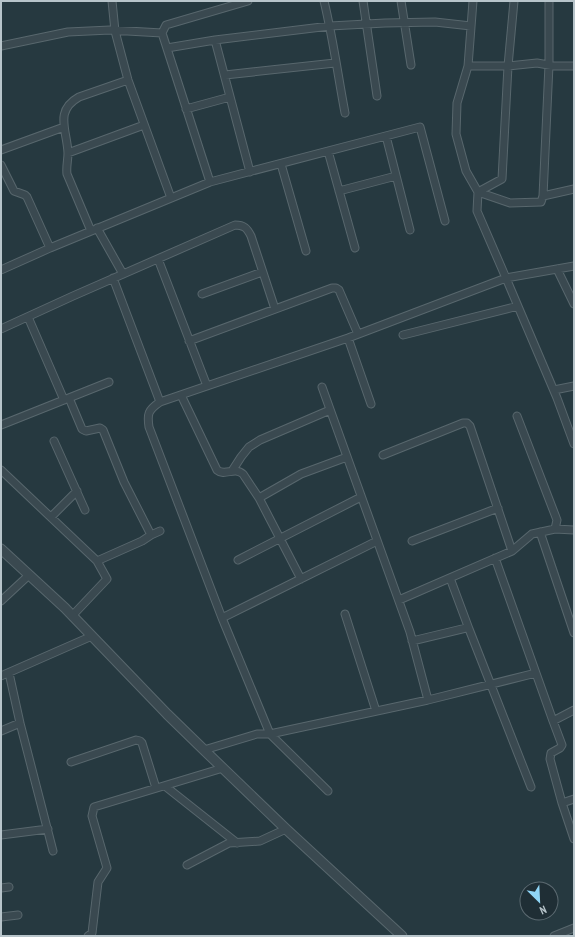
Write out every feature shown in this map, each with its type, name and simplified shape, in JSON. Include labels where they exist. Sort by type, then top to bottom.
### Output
[{"type":"street","points":[[112,1],[115,31],[128,80],[171,198]]},
{"type":"street","points":[[210,182],[162,33],[166,25],[248,1]]},
{"type":"street","points":[[324,1],[330,26],[345,113]]},
{"type":"street","points":[[363,1],[377,96]]},
{"type":"street","points":[[401,1],[411,64]]},
{"type":"street","points":[[473,1],[468,66],[458,103],[456,134],[460,152],[466,171],[478,192],[477,211],[554,390],[574,444]]},
{"type":"street","points":[[478,192],[502,179],[508,66],[514,1]]},
{"type":"street","points":[[478,192],[510,204],[541,202],[543,196],[549,65],[549,1]]},
{"type":"street","points":[[167,48],[215,40],[330,26],[404,22],[435,22],[471,26]]},
{"type":"street","points":[[1,46],[68,32],[115,31],[162,33]]},
{"type":"street","points":[[215,40],[250,172]]},
{"type":"street","points":[[225,76],[336,63]]},
{"type":"street","points":[[468,66],[508,66],[537,63],[574,66]]},
{"type":"street","points":[[122,274],[94,229],[69,181],[66,168],[68,153],[64,127],[64,115],[66,106],[79,97],[128,80]]},
{"type":"street","points":[[186,109],[230,97]]},
{"type":"street","points":[[68,153],[144,125]]},
{"type":"street","points":[[1,150],[64,127]]},
{"type":"street","points":[[1,270],[94,229],[210,182],[420,127],[445,221]]},
{"type":"street","points":[[386,136],[410,230]]},
{"type":"street","points":[[328,151],[355,248]]},
{"type":"street","points":[[281,164],[306,251]]},
{"type":"street","points":[[1,165],[14,191],[27,197],[50,248]]},
{"type":"street","points":[[339,190],[396,176]]},
{"type":"street","points":[[543,196],[574,189]]},
{"type":"street","points":[[1,329],[235,225],[243,225],[251,236],[275,310]]},
{"type":"street","points":[[158,259],[207,386]]},
{"type":"street","points":[[328,791],[270,734],[222,618],[149,427],[148,417],[150,412],[153,407],[160,402],[348,338],[506,278],[574,266]]},
{"type":"street","points":[[557,269],[574,304]]},
{"type":"street","points":[[202,294],[262,272]]},
{"type":"street","points":[[113,278],[160,402]]},
{"type":"street","points":[[189,341],[332,288],[339,290],[358,334]]},
{"type":"street","points":[[403,335],[518,306]]},
{"type":"street","points":[[28,316],[82,429],[86,430],[100,428],[103,430],[124,482],[151,535]]},
{"type":"street","points":[[348,338],[371,404]]},
{"type":"street","points":[[1,424],[109,382]]},
{"type":"street","points":[[554,390],[574,386]]},
{"type":"street","points":[[322,388],[412,641],[428,700]]},
{"type":"street","points":[[181,395],[217,470],[220,473],[240,471],[243,474],[259,498],[301,579]]},
{"type":"street","points":[[232,471],[249,447],[260,440],[330,410]]},
{"type":"street","points":[[517,416],[556,520],[556,529]]},
{"type":"street","points":[[383,455],[463,423],[467,423],[470,426],[512,551]]},
{"type":"street","points":[[54,441],[85,510]]},
{"type":"street","points":[[259,498],[301,474],[347,457]]},
{"type":"street","points":[[1,470],[97,560],[107,579],[72,616]]},
{"type":"street","points":[[51,517],[77,492]]},
{"type":"street","points":[[238,560],[361,497]]},
{"type":"street","points":[[412,542],[498,508]]},
{"type":"street","points":[[398,600],[512,551],[532,534],[556,529],[574,530]]},
{"type":"street","points":[[97,560],[142,541],[160,531]]},
{"type":"street","points":[[540,532],[574,633]]},
{"type":"street","points":[[222,618],[377,541]]},
{"type":"street","points":[[1,549],[72,616],[204,750],[286,829],[402,936]]},
{"type":"street","points":[[495,558],[561,741],[562,745],[552,753],[550,759],[562,804],[574,839]]},
{"type":"street","points":[[1,601],[29,575]]},
{"type":"street","points":[[450,578],[531,787]]},
{"type":"street","points":[[345,614],[376,711]]},
{"type":"street","points":[[412,641],[466,628],[469,629]]},
{"type":"street","points":[[1,676],[92,636]]},
{"type":"street","points":[[9,673],[20,723],[53,851]]},
{"type":"street","points":[[204,750],[257,734],[270,734],[428,700],[536,673]]},
{"type":"street","points":[[553,721],[574,710]]},
{"type":"street","points":[[1,731],[20,723]]},
{"type":"street","points":[[71,762],[136,740],[140,740],[156,788]]},
{"type":"street","points":[[88,936],[92,933],[98,882],[107,868],[92,816],[94,807],[223,768]]},
{"type":"street","points":[[166,786],[237,843]]},
{"type":"street","points":[[562,804],[574,799]]},
{"type":"street","points":[[1,834],[48,829]]},
{"type":"street","points":[[187,865],[229,843],[260,841],[286,829]]},
{"type":"street","points":[[1,888],[9,887]]},
{"type":"street","points":[[1,917],[18,915]]},
{"type":"street","points":[[554,936],[574,928]]}]
